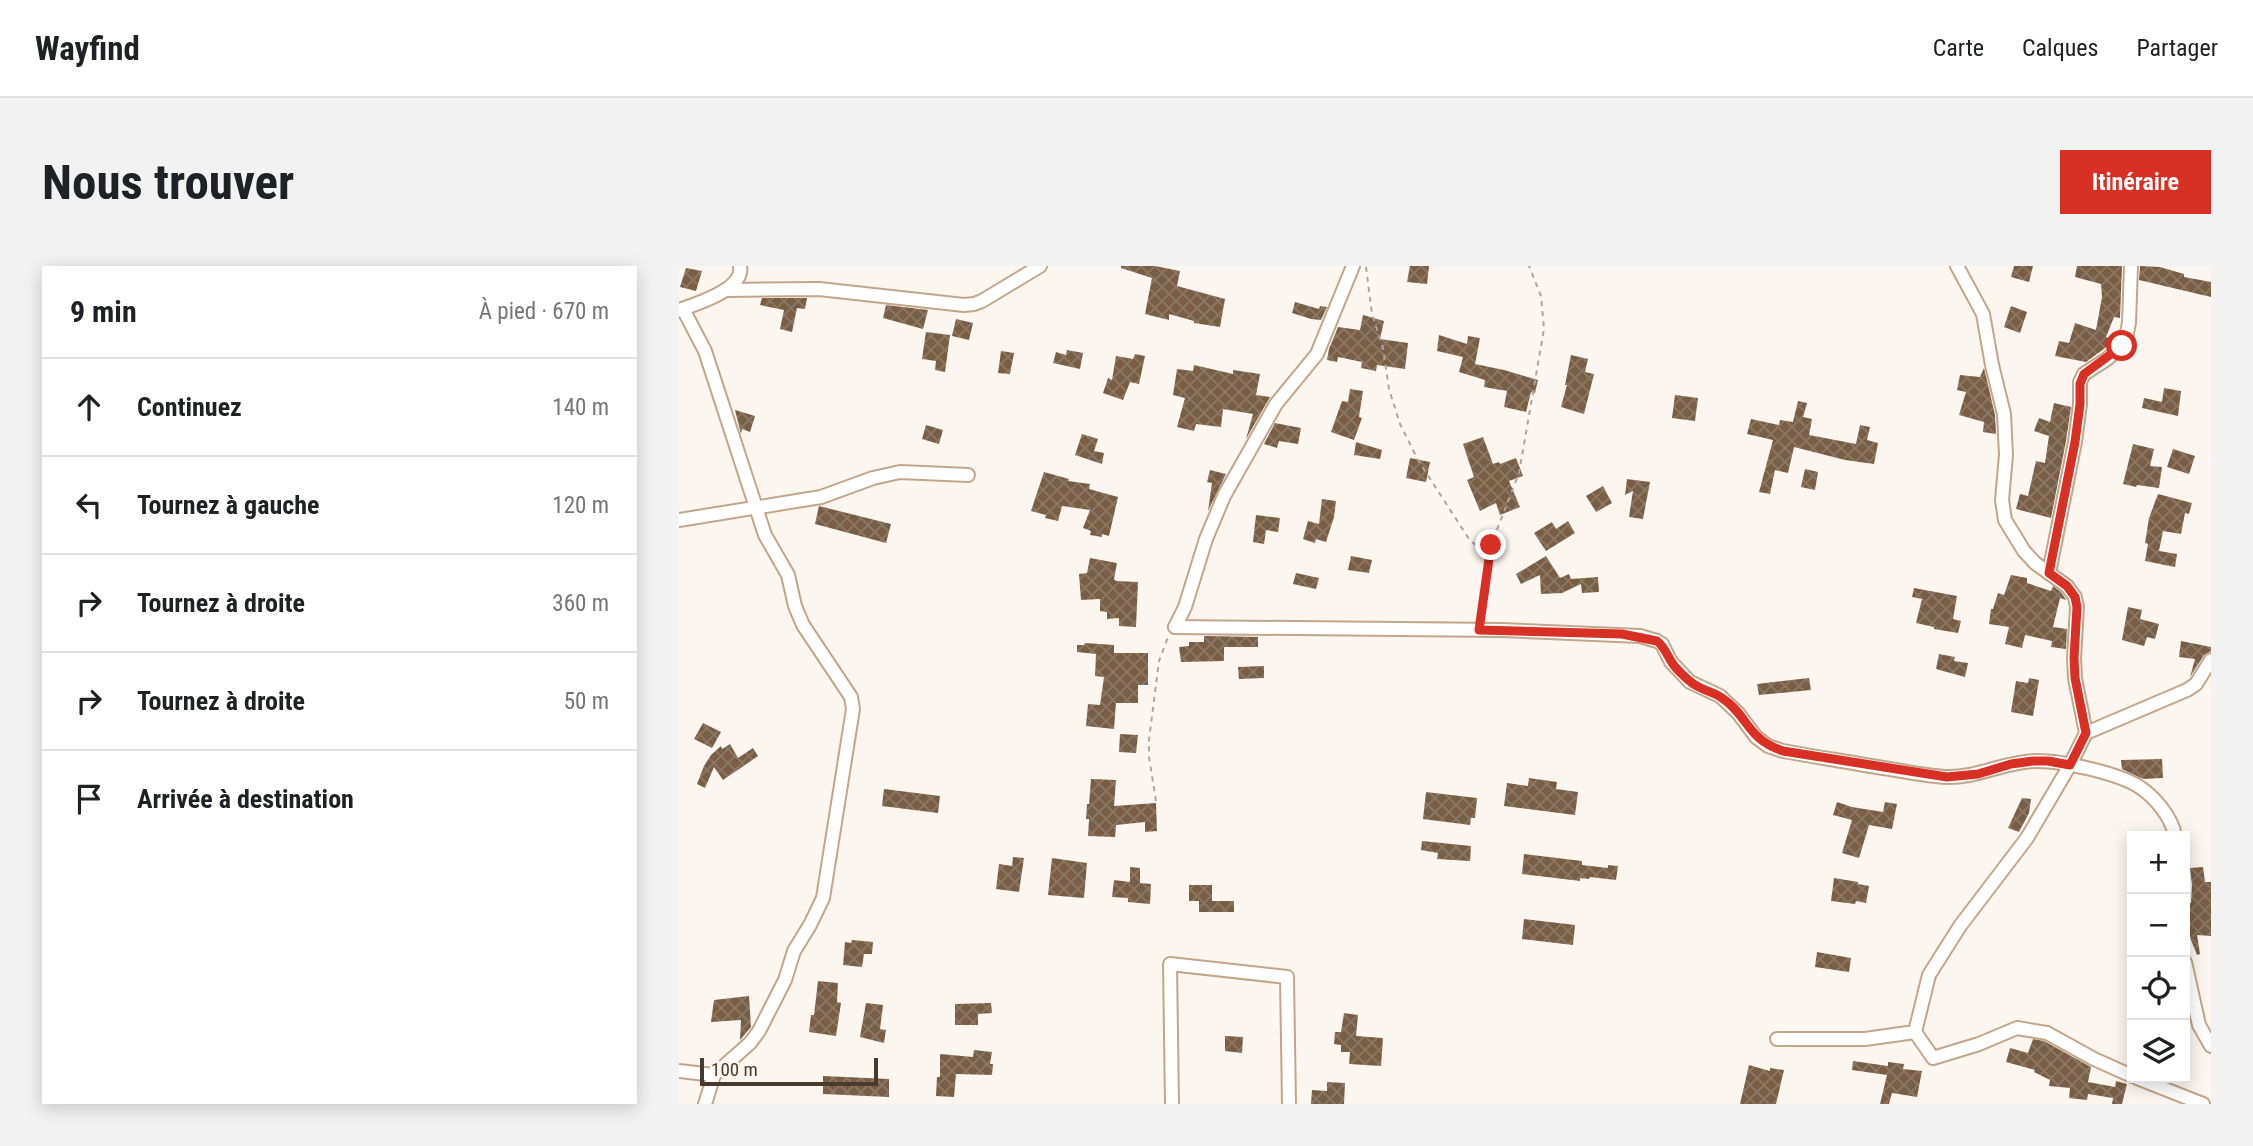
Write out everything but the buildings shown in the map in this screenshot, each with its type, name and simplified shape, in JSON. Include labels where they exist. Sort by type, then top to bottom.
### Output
[{"type":"street","points":[[705,1104],[714,1075],[750,1043],[759,1031],[785,980],[794,951],[823,898],[853,709],[851,697],[803,625],[795,606],[788,575],[765,535],[705,351],[681,309],[726,290],[740,278],[740,266]]},
{"type":"street","points":[[726,290],[819,289],[964,305],[982,301],[1039,266]]},
{"type":"street","points":[[1353,266],[1317,354],[1276,404],[1224,496],[1206,539],[1185,607],[1175,627],[1622,634],[1657,641],[1662,644],[1676,668],[1690,682],[1720,696],[1738,713],[1756,737],[1768,746],[1783,751],[1947,777],[1978,774],[2011,764],[2033,761],[2070,765],[2113,776],[2139,787],[2167,816],[2173,831]]},
{"type":"street","points":[[1957,266],[1983,314],[2004,414],[2006,455],[2002,500],[2005,520],[2024,551],[2067,586],[2075,597],[2075,678],[2086,733],[2027,838],[1960,926],[1929,975],[1915,1032],[1933,1058],[1979,1044],[2017,1028],[2047,1033],[2127,1074]]},
{"type":"street","points":[[2049,573],[2075,442],[2081,379],[2125,342],[2129,323],[2131,266]]},
{"type":"street","points":[[679,520],[821,497],[873,478],[900,472],[968,475]]},
{"type":"street","points":[[2086,733],[2187,690],[2196,684],[2211,660]]},
{"type":"street","points":[[1172,1104],[1170,964],[1287,977],[1289,1104]]},
{"type":"street","points":[[2190,984],[2199,1025],[2211,1046]]},
{"type":"street","points":[[1777,1039],[1865,1039],[1915,1032]]},
{"type":"street","points":[[679,1071],[714,1075]]},
{"type":"street","points":[[2149,1083],[2203,1104]]},
{"type":"path","points":[[1366,266],[1372,314],[1383,348],[1389,390],[1400,424],[1418,460],[1469,539],[1490,559]]},
{"type":"path","points":[[1479,630],[1496,529],[1519,473],[1544,329],[1541,296],[1529,266]]},
{"type":"path","points":[[1156,801],[1149,740],[1159,661],[1162,648],[1175,627]]},
{"type":"route","points":[[1491,545],[1479,630],[1622,634],[1657,641],[1662,644],[1671,662],[1690,682],[1728,702],[1756,737],[1768,746],[1783,751],[1947,777],[1978,774],[2011,764],[2033,761],[2070,765],[2086,733],[2075,678],[2077,607],[2075,597],[2067,586],[2049,573],[2075,442],[2081,379],[2122,346]]}]
